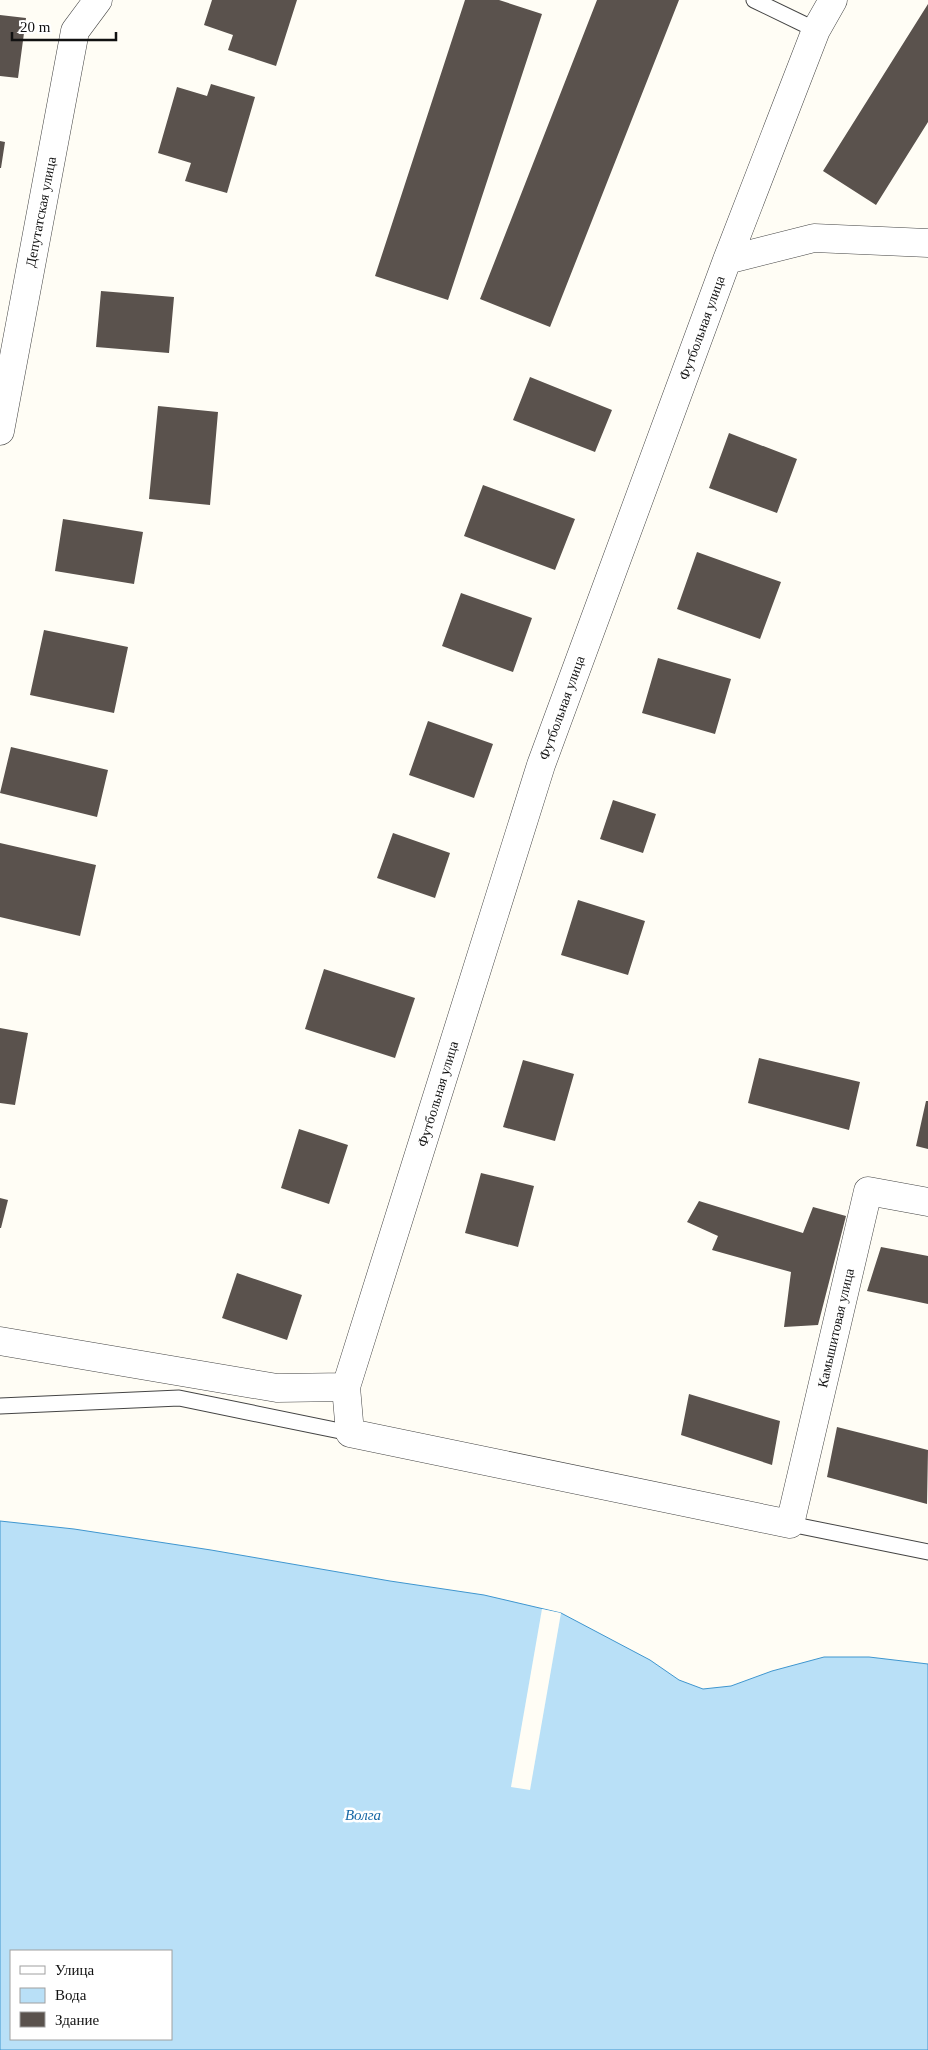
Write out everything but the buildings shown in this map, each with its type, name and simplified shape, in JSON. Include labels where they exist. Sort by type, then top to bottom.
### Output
[{"type":"street","name":"Депутатская улица","points":[[0,431],[75,31],[98,0]]},
{"type":"street","name":"Футбольная улица","points":[[350,1433],[346,1387],[541,765],[727,260],[816,30],[833,0]]},
{"type":"street","points":[[727,260],[814,238],[928,243]]},
{"type":"street","name":"Камышитовая улица","points":[[790,1524],[868,1191],[928,1202]]},
{"type":"street","points":[[0,1341],[277,1388],[346,1387]]},
{"type":"street","points":[[350,1433],[790,1524]]},
{"type":"lane","points":[[754,0],[816,30]]},
{"type":"lane","points":[[0,1406],[179,1398],[350,1433]]},
{"type":"lane","points":[[790,1524],[928,1552]]},
{"type":"water","name":"Волга","points":[[0,1521],[74,1529],[211,1550],[484,1595],[561,1613],[650,1660],[679,1680],[703,1689],[731,1686],[772,1671],[824,1657],[869,1657],[928,1664],[928,2050],[0,2050]]},
{"type":"pier","points":[[542,1609],[561,1613],[530,1790],[511,1787]]}]
